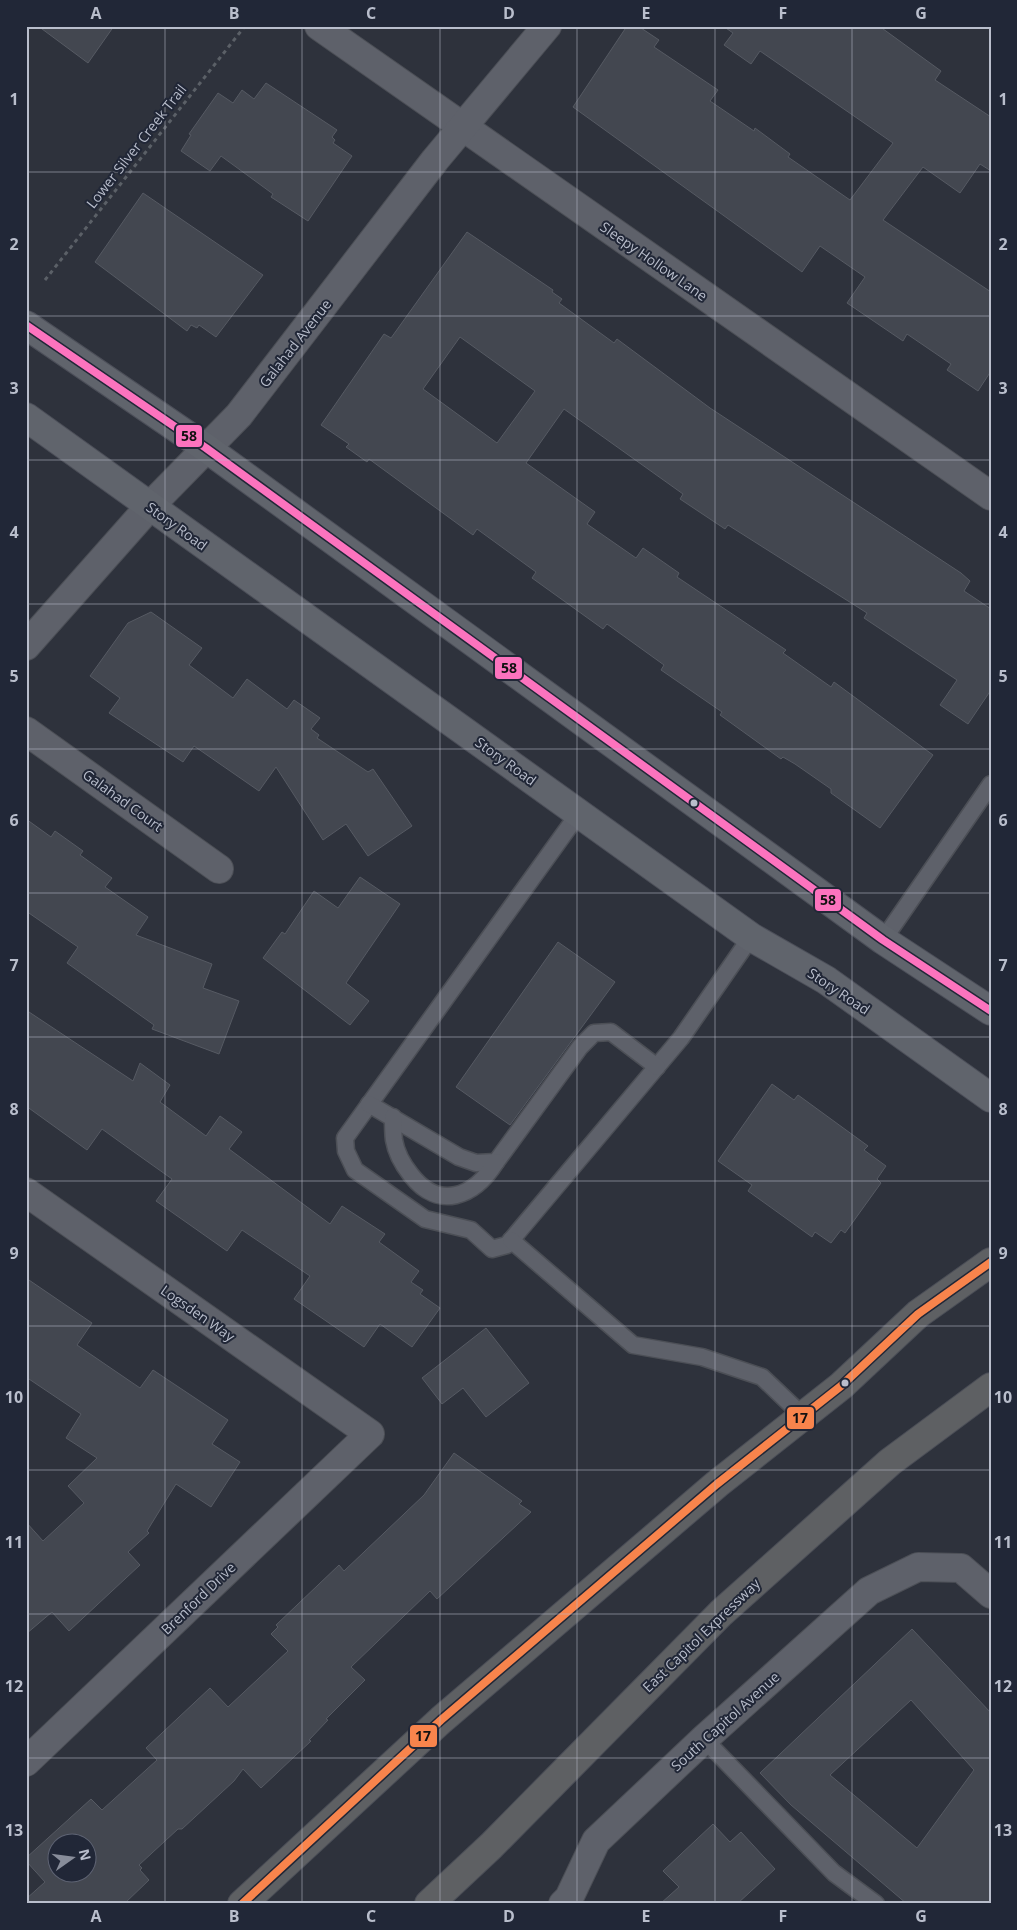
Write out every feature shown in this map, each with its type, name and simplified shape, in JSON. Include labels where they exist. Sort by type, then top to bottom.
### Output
[{"type":"highway","points":[[242,1904],[441,1720],[717,1484],[841,1386],[918,1314],[991,1262]]},
{"type":"highway","name":"East Capitol Expressway","points":[[429,1904],[491,1846],[721,1613],[890,1462],[991,1387]]},
{"type":"main road","points":[[26,325],[206,448],[883,940],[991,1011]]},
{"type":"main road","name":"Story Road","points":[[26,417],[752,937],[826,980],[991,1098]]},
{"type":"street","name":"Sleepy Hollow Lane","points":[[319,26],[462,128],[991,496]]},
{"type":"street","name":"Galahad Avenue","points":[[26,646],[57,608],[150,506],[239,415],[462,128],[547,26]]},
{"type":"street","name":"Galahad Court","points":[[26,731],[219,869]]},
{"type":"street","name":"Logsden Way","points":[[26,1192],[370,1434]]},
{"type":"street","name":"Brenford Drive","points":[[26,1762],[370,1434]]},
{"type":"street","name":"South Capitol Avenue","points":[[569,1902],[596,1841],[704,1739],[869,1591],[918,1566],[962,1568],[991,1594]]},
{"type":"lane","points":[[883,940],[991,784]]},
{"type":"lane","points":[[579,813],[345,1138],[346,1151],[355,1170],[425,1219],[471,1230],[492,1249],[507,1246],[657,1067],[702,1009],[752,937]]},
{"type":"lane","points":[[393,1117],[394,1141],[404,1166],[421,1188],[440,1197],[467,1192],[487,1177],[580,1047],[594,1034],[611,1032],[657,1067]]},
{"type":"lane","points":[[369,1104],[459,1157],[476,1163],[496,1162]]},
{"type":"lane","points":[[511,1240],[634,1345],[702,1357],[762,1377],[804,1417]]},
{"type":"lane","points":[[704,1739],[834,1873],[876,1904]]},
{"type":"path","name":"Lower Silver Creek Trail","points":[[45,280],[245,26]]},
{"type":"building","points":[[38,26],[114,26],[88,63]]},
{"type":"building","points":[[627,26],[638,26],[659,40],[654,47],[718,90],[710,101],[754,131],[755,128],[790,154],[788,157],[850,200],[893,143],[760,51],[751,64],[724,45],[733,33],[723,26],[879,26],[941,71],[935,80],[991,117],[991,171],[980,164],[960,193],[923,167],[883,220],[991,292],[991,371],[978,391],[947,370],[951,364],[907,334],[903,341],[847,303],[865,277],[820,246],[802,272],[573,107]]},
{"type":"building","points":[[266,83],[337,130],[332,137],[335,140],[333,143],[352,156],[308,221],[271,197],[273,194],[221,156],[210,171],[181,151],[191,135],[189,134],[218,93],[233,103],[242,90],[254,99]]},
{"type":"building","points":[[143,193],[263,275],[216,337],[199,325],[197,328],[191,325],[187,331],[95,262]]},
{"type":"building","points":[[467,232],[553,290],[552,292],[562,299],[559,303],[614,343],[617,339],[710,408],[961,573],[970,581],[964,591],[991,609],[991,690],[968,724],[940,705],[957,680],[864,618],[867,613],[728,525],[725,529],[680,499],[683,494],[564,409],[526,463],[595,512],[587,524],[636,558],[643,548],[679,573],[677,577],[786,650],[783,653],[831,687],[834,682],[933,755],[880,828],[831,793],[831,789],[795,764],[783,757],[781,759],[720,715],[722,712],[661,670],[664,665],[607,624],[603,629],[532,578],[536,572],[477,529],[473,535],[369,459],[367,462],[346,447],[349,444],[321,425],[384,334],[391,338]],"holes":[[[460,337],[535,391],[497,443],[423,389]]]},
{"type":"building","points":[[151,612],[202,648],[189,665],[233,698],[247,679],[287,709],[294,700],[320,718],[311,729],[319,735],[317,738],[368,772],[373,769],[412,826],[368,856],[346,824],[323,840],[276,767],[259,791],[194,746],[183,762],[109,713],[120,698],[90,676],[128,623]]},
{"type":"building","points":[[26,819],[51,837],[55,831],[83,851],[80,855],[112,878],[105,887],[148,917],[136,935],[212,964],[203,988],[239,1001],[219,1054],[152,1029],[154,1025],[67,963],[78,947],[26,911]]},
{"type":"building","points":[[360,877],[400,904],[346,983],[369,1001],[350,1025],[263,958],[282,932],[285,934],[314,891],[338,908]]},
{"type":"building","points":[[558,942],[615,982],[510,1125],[456,1087]]},
{"type":"building","points":[[26,1010],[133,1081],[140,1063],[170,1085],[160,1102],[206,1136],[220,1116],[242,1132],[229,1149],[330,1224],[342,1206],[385,1234],[379,1242],[419,1271],[411,1282],[423,1290],[420,1294],[440,1308],[412,1347],[380,1324],[364,1347],[294,1299],[310,1276],[242,1230],[227,1251],[156,1201],[172,1179],[102,1129],[87,1150],[26,1106]]},
{"type":"building","points":[[772,1084],[794,1100],[798,1095],[868,1146],[864,1150],[886,1166],[877,1179],[881,1183],[845,1233],[841,1230],[831,1243],[815,1232],[812,1237],[748,1191],[752,1185],[718,1161]]},
{"type":"building","points":[[26,1278],[92,1323],[77,1345],[140,1388],[153,1370],[228,1420],[212,1444],[240,1462],[211,1507],[176,1484],[147,1531],[149,1533],[128,1552],[140,1565],[69,1631],[52,1612],[26,1634],[26,1522],[43,1541],[84,1503],[68,1486],[97,1458],[66,1438],[81,1414],[26,1377]]},
{"type":"building","points":[[486,1328],[529,1383],[486,1417],[463,1388],[442,1404],[422,1378]]},
{"type":"building","points":[[454,1453],[522,1501],[519,1504],[531,1512],[437,1599],[430,1591],[351,1667],[365,1680],[326,1719],[328,1720],[309,1740],[311,1741],[261,1788],[243,1769],[234,1781],[182,1829],[178,1829],[139,1865],[142,1868],[140,1870],[149,1880],[124,1904],[26,1904],[26,1899],[45,1882],[26,1861],[26,1858],[48,1838],[48,1882],[98,1882],[98,1832],[55,1832],[91,1799],[102,1810],[157,1760],[146,1748],[210,1688],[228,1707],[288,1651],[271,1634],[278,1627],[276,1625],[339,1565],[344,1571],[424,1495]]},
{"type":"building","points":[[912,1629],[991,1713],[991,1904],[907,1904],[791,1805],[760,1773]],"holes":[[[911,1700],[974,1770],[917,1848],[830,1775]]]},
{"type":"building","points":[[713,1824],[730,1842],[741,1832],[775,1869],[737,1904],[660,1904],[679,1887],[663,1871]]},
{"type":"transit line","name":"58","points":[[26,325],[206,448],[883,940],[991,1011]]},
{"type":"transit line","name":"17","points":[[242,1904],[441,1720],[717,1484],[841,1386],[918,1314],[991,1262]]}]
